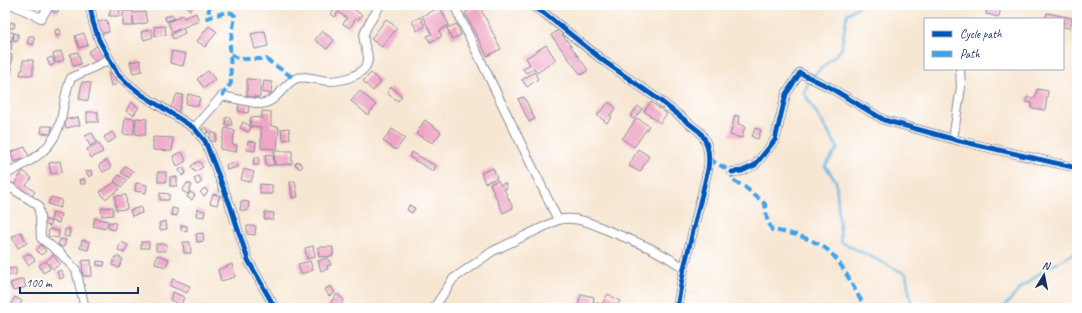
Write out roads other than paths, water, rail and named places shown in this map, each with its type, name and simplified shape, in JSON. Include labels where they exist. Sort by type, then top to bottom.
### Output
[{"type":"street","points":[[13,5],[41,18],[50,5]]},
{"type":"street","points":[[90,5],[93,22],[99,40],[110,60],[127,83],[194,128],[199,133],[209,150],[230,205],[248,260],[275,308]]},
{"type":"street","points":[[194,128],[222,96],[261,104],[266,103],[282,92],[295,79],[301,78],[329,81],[355,75],[366,66],[368,58],[363,40],[364,32],[380,5]]},
{"type":"street","points":[[454,5],[558,220]]},
{"type":"street","points":[[531,5],[544,13],[605,62],[658,99],[700,132],[705,138],[709,159],[708,169],[684,268],[677,308]]},
{"type":"street","points":[[5,175],[38,156],[54,137],[60,122],[70,78],[110,60]]},
{"type":"street","points":[[953,140],[961,87],[960,70]]},
{"type":"street","points":[[732,172],[742,171],[755,165],[775,140],[786,94],[800,73],[829,87],[884,120],[953,140],[1077,168]]},
{"type":"street","points":[[5,184],[38,205],[41,238],[60,253],[76,270],[86,308]]},
{"type":"street","points":[[434,308],[448,285],[456,276],[493,251],[558,220],[567,218],[592,223],[644,244],[684,268]]},
{"type":"waterway","points":[[861,5],[847,14],[841,50],[810,79],[804,93],[838,148],[825,166],[836,181],[841,242],[906,274],[912,308]]},
{"type":"waterway","points":[[1003,308],[1020,289],[1045,269],[1077,252]]}]
